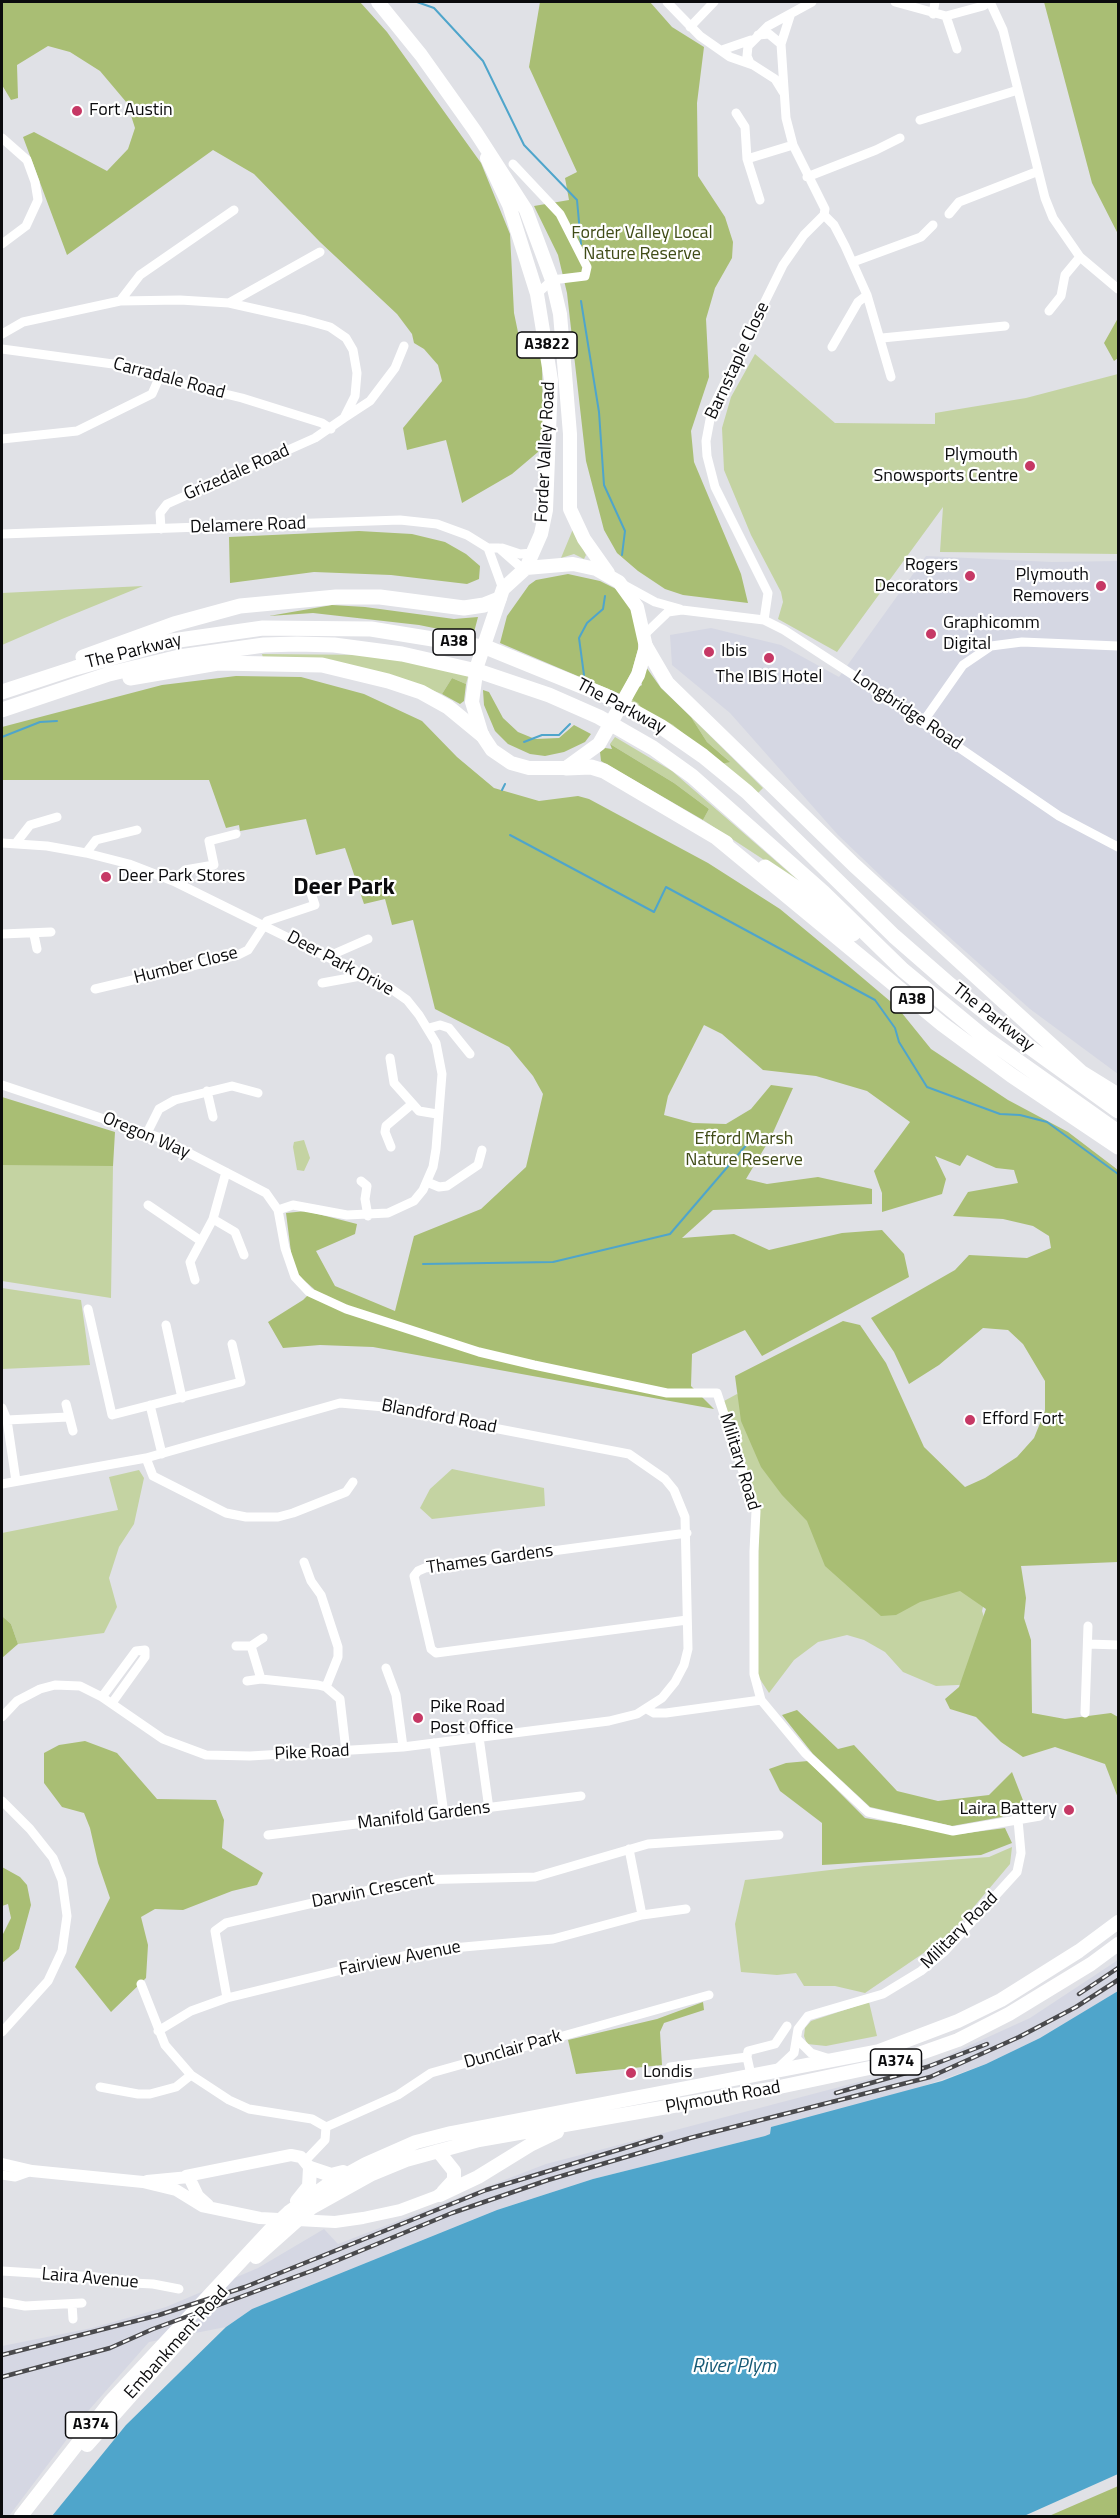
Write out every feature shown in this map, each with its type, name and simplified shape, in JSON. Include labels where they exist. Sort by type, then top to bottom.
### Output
[{"type":"highway","name":"A38","points":[[18,687],[102,649],[240,606],[336,597],[380,597],[464,608],[484,605],[501,594]]},
{"type":"highway","name":"The Parkway","points":[[2,692],[75,668],[172,641],[263,628],[371,629],[488,648],[606,696],[660,726],[703,756],[747,792],[894,936],[949,984],[1028,1046],[1119,1111]]},
{"type":"highway","name":"A38","points":[[646,640],[668,683],[854,866],[1082,1073]]},
{"type":"highway","name":"The Parkway","points":[[2,710],[79,686],[109,674],[179,657],[264,645],[297,644],[334,645],[402,654],[481,672],[549,695],[599,717],[653,748],[692,776],[823,892],[903,970],[984,1037],[1119,1132]]},
{"type":"highway","name":"A38","points":[[79,686],[218,663],[322,665],[365,674],[421,692],[448,707],[482,735]]},
{"type":"highway","name":"A38","points":[[566,768],[591,767],[604,771],[717,838],[801,891],[859,939],[903,970]]},
{"type":"highway","name":"A38","points":[[717,838],[942,1024],[1011,1076],[1119,1147]]},
{"type":"highway","name":"A38","points":[[839,882],[992,1011],[1082,1073],[1119,1095]]},
{"type":"main road","name":"Forder Valley Road","points":[[378,2],[421,55],[475,130],[526,210],[552,280],[561,314],[567,377],[570,509],[584,539],[613,578]]},
{"type":"main road","name":"Forder Valley Road","points":[[475,130],[508,205],[537,294],[551,380],[546,510],[533,553],[525,569]]},
{"type":"main road","points":[[573,564],[613,578],[637,607],[646,640],[638,675],[599,744],[566,768],[536,769],[511,763],[492,750],[482,735],[474,715],[472,690],[486,635],[501,594],[525,569],[573,564]]},
{"type":"main road","name":"Plymouth Road","points":[[288,2212],[326,2186],[366,2164],[416,2142],[451,2133],[879,2051],[958,2021],[1043,1976],[1119,1922]]},
{"type":"main road","name":"Plymouth Road","points":[[312,2208],[372,2174],[438,2151],[479,2140],[834,2078],[893,2063],[958,2040],[1009,2014],[1091,1964],[1119,1944]]},
{"type":"main road","points":[[186,2185],[194,2202],[212,2209],[260,2218],[335,2222],[381,2214],[440,2195],[478,2177],[553,2133],[647,2112]]},
{"type":"main road","points":[[438,2151],[454,2171],[454,2180],[440,2195]]},
{"type":"main road","points":[[186,2185],[195,2172],[222,2171],[286,2156],[298,2156],[308,2165],[331,2175],[366,2164]]},
{"type":"main road","points":[[2,2164],[32,2171],[186,2185]]},
{"type":"main road","points":[[288,2212],[309,2186],[308,2165]]},
{"type":"main road","name":"Embankment Road","points":[[21,2517],[103,2411],[224,2278],[277,2230],[312,2208]]},
{"type":"main road","name":"Embankment Road","points":[[32,2517],[111,2416],[240,2274],[277,2230],[288,2212]]},
{"type":"street","points":[[667,2],[690,27],[741,63],[773,68],[783,56]]},
{"type":"street","points":[[690,27],[714,2]]},
{"type":"street","points":[[783,92],[775,79],[757,67],[747,53],[755,37],[768,26],[812,2]]},
{"type":"street","points":[[895,2],[946,16],[965,6],[989,2],[1003,30],[1036,172],[1053,218],[1080,257],[1119,289]]},
{"type":"street","points":[[933,14],[936,2]]},
{"type":"street","points":[[790,16],[781,44],[786,118],[793,145],[807,177],[825,208],[824,215],[834,225],[853,262],[882,338],[891,376]]},
{"type":"street","points":[[946,16],[957,49]]},
{"type":"street","points":[[722,50],[755,37],[770,34],[781,44]]},
{"type":"street","points":[[920,120],[1018,90]]},
{"type":"street","points":[[736,113],[746,127],[747,159],[760,200]]},
{"type":"street","points":[[2,138],[27,160],[35,182],[38,200],[26,226],[2,244]]},
{"type":"street","points":[[807,177],[900,138]]},
{"type":"street","points":[[747,159],[793,145]]},
{"type":"street","points":[[513,164],[560,214],[587,267],[585,276],[552,280],[537,294]]},
{"type":"street","points":[[949,214],[959,202],[1036,172]]},
{"type":"street","points":[[120,301],[140,275],[234,210]]},
{"type":"street","name":"Barnstaple Close","points":[[764,620],[768,593],[715,487],[707,456],[708,425],[712,409],[783,265],[804,235],[824,215]]},
{"type":"street","points":[[853,262],[921,237],[933,225]]},
{"type":"street","points":[[229,303],[320,252]]},
{"type":"street","points":[[1049,311],[1061,296],[1065,275],[1080,257]]},
{"type":"street","points":[[248,291],[250,308]]},
{"type":"street","points":[[832,347],[858,302],[867,295]]},
{"type":"street","points":[[2,334],[23,322],[120,301],[229,303],[330,327],[346,338],[353,350],[357,373],[355,396],[345,418]]},
{"type":"street","points":[[882,338],[1005,326]]},
{"type":"street","name":"Grizedale Road","points":[[161,529],[160,513],[167,504],[331,429],[370,401],[395,368],[404,346]]},
{"type":"street","name":"Carradale Road","points":[[2,349],[113,364],[159,378],[242,398],[322,423],[331,429]]},
{"type":"street","points":[[2,439],[77,431],[152,394],[159,378]]},
{"type":"street","points":[[355,396],[362,402],[370,401]]},
{"type":"street","name":"Delamere Road","points":[[2,534],[400,519],[437,524],[467,535],[488,548],[499,548],[520,554],[533,553]]},
{"type":"street","points":[[488,548],[501,594]]},
{"type":"street","points":[[499,548],[525,569]]},
{"type":"street","name":"Longbridge Road","points":[[613,578],[655,602],[682,610],[764,620],[784,630],[1059,816],[1119,847]]},
{"type":"street","points":[[646,640],[668,612],[682,610]]},
{"type":"street","points":[[923,722],[963,665],[991,646],[1022,642],[1119,646]]},
{"type":"street","points":[[16,843],[30,825],[57,817]]},
{"type":"street","points":[[86,853],[96,840],[137,830]]},
{"type":"street","points":[[173,881],[185,870],[214,864],[209,841],[236,834]]},
{"type":"street","name":"Deer Park Drive","points":[[2,843],[86,853],[129,864],[173,881],[366,975],[407,1000],[429,1028],[437,1045],[442,1074],[436,1149],[427,1182],[414,1201],[388,1213],[368,1215],[347,1215],[293,1205],[278,1210]]},
{"type":"street","points":[[264,924],[274,916],[315,905],[308,884],[297,884]]},
{"type":"street","name":"Humber Close","points":[[95,989],[238,955],[254,944],[264,924]]},
{"type":"street","points":[[2,934],[34,935],[51,932]]},
{"type":"street","points":[[34,935],[37,949]]},
{"type":"street","points":[[332,959],[336,953],[368,939]]},
{"type":"street","points":[[322,983],[366,975]]},
{"type":"street","points":[[429,1028],[440,1025],[449,1028],[470,1054]]},
{"type":"street","points":[[390,1058],[394,1083],[421,1112],[437,1114]]},
{"type":"street","name":"Oregon Way","points":[[2,1085],[147,1133],[266,1193],[278,1210]]},
{"type":"street","points":[[147,1133],[154,1118],[165,1104],[232,1086],[258,1093]]},
{"type":"street","points":[[207,1091],[213,1117]]},
{"type":"street","points":[[391,1147],[386,1126],[412,1104]]},
{"type":"street","points":[[427,1182],[439,1187],[447,1186],[478,1165],[482,1150]]},
{"type":"street","points":[[195,1280],[190,1262],[213,1219],[226,1173]]},
{"type":"street","points":[[361,1181],[367,1186],[365,1200],[368,1215]]},
{"type":"street","points":[[148,1205],[201,1241]]},
{"type":"street","name":"Military Road","points":[[278,1210],[288,1261],[295,1277],[309,1292],[346,1309],[470,1349],[534,1365],[667,1393],[717,1393],[756,1511],[754,1674],[761,1700],[805,1753],[868,1812],[953,1832],[1040,1816]]},
{"type":"street","points":[[213,1219],[234,1232],[244,1255]]},
{"type":"street","points":[[88,1309],[112,1415],[241,1382],[232,1344]]},
{"type":"street","points":[[166,1325],[182,1398]]},
{"type":"street","name":"Blandford Road","points":[[2,1484],[146,1458],[322,1406],[362,1403],[629,1454],[653,1468],[674,1490],[685,1517],[688,1649],[684,1665],[675,1682]]},
{"type":"street","points":[[66,1404],[73,1431]]},
{"type":"street","points":[[150,1405],[162,1454]]},
{"type":"street","points":[[2,1408],[7,1420],[16,1481]]},
{"type":"street","points":[[7,1420],[68,1417]]},
{"type":"street","points":[[146,1458],[153,1476],[226,1513],[246,1517],[278,1517],[293,1513],[346,1492],[353,1482]]},
{"type":"street","name":"Thames Gardens","points":[[687,1533],[426,1568],[418,1571],[414,1576],[431,1649],[436,1653],[687,1620]]},
{"type":"street","points":[[304,1562],[311,1581],[321,1595],[338,1647],[338,1657],[326,1687]]},
{"type":"street","points":[[1085,1713],[1088,1626]]},
{"type":"street","points":[[236,1646],[251,1646],[262,1638]]},
{"type":"street","points":[[1088,1644],[1119,1645]]},
{"type":"street","points":[[251,1646],[261,1679]]},
{"type":"street","points":[[102,1697],[136,1652],[145,1650],[145,1657],[112,1703]]},
{"type":"street","points":[[386,1668],[396,1695],[403,1748]]},
{"type":"street","points":[[247,1681],[261,1679],[326,1687],[340,1699],[343,1706],[346,1751]]},
{"type":"street","name":"Pike Road","points":[[2,1717],[28,1694],[55,1685],[80,1686],[112,1703],[163,1739],[206,1755],[346,1751],[403,1748],[609,1721],[647,1709],[662,1698],[675,1682]]},
{"type":"street","name":"Pike Road","points":[[647,1709],[654,1713],[666,1713],[761,1700]]},
{"type":"street","points":[[479,1737],[489,1809]]},
{"type":"street","points":[[434,1743],[444,1814]]},
{"type":"street","name":"Manifold Gardens","points":[[268,1835],[581,1797]]},
{"type":"street","points":[[2,1801],[30,1828],[53,1858],[62,1880],[67,1916],[62,1951],[48,1981],[2,2032]]},
{"type":"street","name":"Military Road","points":[[776,2070],[794,2053],[798,2040],[798,2029],[808,2016],[883,1994],[921,1971],[945,1951],[1017,1872],[1021,1853],[1018,1820]]},
{"type":"street","name":"Darwin Crescent","points":[[227,1998],[215,1932],[226,1923],[413,1880],[535,1877],[629,1849],[674,1840],[779,1835]]},
{"type":"street","points":[[629,1849],[642,1915]]},
{"type":"street","name":"Fairview Avenue","points":[[158,2031],[191,2011],[227,1998],[430,1950],[553,1939],[642,1915],[686,1909]]},
{"type":"street","points":[[141,1984],[158,2031],[175,2058],[191,2075],[229,2100],[249,2109],[312,2119],[326,2127],[325,2140],[308,2165]]},
{"type":"street","name":"Dunclair Park","points":[[326,2127],[398,2095],[431,2073],[709,1995]]},
{"type":"street","name":"Plymouth Road","points":[[751,2075],[748,2051],[775,2043],[787,2026]]},
{"type":"street","points":[[798,2040],[811,2054],[833,2060]]},
{"type":"street","name":"Plymouth Road","points":[[670,2067],[747,2057]]},
{"type":"street","points":[[100,2087],[150,2094],[176,2087],[191,2075]]},
{"type":"street","points":[[2,2175],[15,2177],[32,2171]]},
{"type":"street","name":"Laira Avenue","points":[[2,2271],[97,2277],[112,2282],[153,2284],[179,2289]]},
{"type":"street","points":[[2,2302],[25,2306],[77,2304],[73,2319]]},
{"type":"shaded area","points":[[926,556],[1052,562],[1118,561],[1118,1074],[1030,1009],[884,879],[838,835],[730,713],[672,665],[670,635],[711,628],[781,645],[839,677]]},
{"type":"shaded area","points":[[1118,1960],[1118,1991],[1040,2038],[986,2064],[904,2093],[771,2127],[770,2134],[765,2136],[593,2179],[497,2210],[252,2309],[226,2327],[149,2342],[89,2410],[9,2516],[2,2516],[2,2346],[92,2328],[166,2307],[258,2268],[324,2229],[338,2244],[546,2164],[931,2063],[1030,2018]]},
{"type":"green space","name":"Forder Valley Local Nature Reserve","points":[[2,2],[360,2],[387,32],[481,163],[510,234],[514,313],[519,337],[528,351],[542,357],[543,429],[538,452],[512,474],[462,503],[446,440],[407,450],[403,428],[442,381],[438,365],[424,349],[414,343],[412,334],[397,314],[320,242],[254,174],[213,150],[67,255],[23,137],[34,132],[107,171],[128,149],[135,128],[127,103],[100,71],[70,52],[48,46],[17,65],[18,98],[11,100],[2,85]]},
{"type":"green space","name":"Forder Valley Local Nature Reserve","points":[[540,2],[650,2],[672,27],[704,47],[697,103],[698,176],[725,217],[733,242],[732,258],[715,288],[706,319],[709,377],[691,431],[694,462],[741,574],[748,603],[683,595],[665,589],[617,553],[604,530],[586,461],[567,293],[558,255],[534,206],[569,200],[565,178],[577,172],[529,67]]},
{"type":"green space","points":[[1044,2],[1118,2],[1118,234],[1092,183]]},
{"type":"green space","points":[[1118,318],[1118,358],[1114,361],[1104,343]]},
{"type":"green space","points":[[755,354],[835,423],[935,424],[935,413],[1026,398],[1118,374],[1118,554],[940,552],[943,507],[837,652],[778,619],[783,602],[781,592],[751,535],[724,470],[722,428],[731,397]]},
{"type":"green space","points":[[573,529],[586,555],[584,559],[574,554],[561,558]]},
{"type":"green space","points":[[359,531],[412,534],[445,542],[466,554],[480,566],[479,579],[467,584],[391,575],[314,572],[230,583],[229,537]]},
{"type":"green space","points":[[568,574],[600,581],[616,589],[634,616],[639,635],[638,649],[632,671],[620,694],[500,643],[507,616],[529,585],[536,580]]},
{"type":"green space","points":[[143,586],[62,619],[2,645],[2,593]]},
{"type":"green space","points":[[332,605],[454,619],[478,617],[473,636],[419,625],[313,613],[269,616]]},
{"type":"green space","points":[[262,654],[372,655],[469,673],[466,684],[452,678],[442,694],[418,685],[263,658]]},
{"type":"green space","points":[[646,667],[661,688],[691,717],[707,742],[730,762],[721,764],[673,725],[641,708],[632,700],[637,688],[642,685],[640,678]]},
{"type":"green space","name":"Efford Marsh Nature Reserve","points":[[236,676],[301,677],[364,694],[422,721],[457,757],[494,788],[539,801],[578,796],[589,799],[708,863],[780,909],[832,952],[897,1007],[931,1049],[1008,1100],[1068,1132],[1118,1170],[1118,1562],[1021,1566],[1026,1598],[1024,1618],[1031,1640],[1032,1713],[1065,1719],[1111,1713],[1118,1717],[1118,1798],[1105,1764],[1055,1747],[1023,1757],[1001,1742],[976,1717],[950,1709],[945,1699],[959,1687],[986,1609],[960,1591],[920,1602],[896,1615],[881,1616],[825,1566],[807,1521],[782,1495],[761,1467],[741,1421],[735,1376],[843,1321],[860,1325],[886,1363],[924,1447],[965,1487],[985,1478],[1017,1457],[1034,1438],[1045,1411],[1045,1381],[1023,1344],[1008,1330],[983,1328],[939,1365],[909,1384],[894,1352],[871,1318],[955,1270],[969,1255],[1027,1258],[1051,1248],[1049,1236],[1033,1226],[1003,1219],[953,1216],[968,1192],[1018,1183],[1014,1170],[996,1168],[967,1155],[960,1166],[935,1156],[946,1179],[942,1194],[882,1212],[882,1193],[874,1171],[910,1122],[867,1091],[816,1076],[763,1070],[722,1034],[704,1025],[668,1096],[664,1115],[693,1123],[726,1124],[751,1109],[771,1085],[793,1088],[771,1137],[746,1179],[767,1184],[818,1177],[872,1189],[872,1204],[713,1210],[682,1238],[734,1234],[769,1250],[842,1233],[882,1230],[904,1254],[909,1277],[762,1356],[745,1330],[692,1354],[691,1386],[714,1409],[373,1347],[320,1345],[283,1348],[268,1322],[303,1300],[314,1289],[299,1276],[292,1260],[286,1213],[306,1211],[357,1224],[355,1234],[316,1251],[335,1286],[395,1311],[414,1236],[481,1209],[526,1167],[543,1094],[533,1076],[509,1047],[435,1009],[413,920],[392,925],[385,899],[364,904],[345,848],[316,855],[306,819],[240,831],[239,825],[226,828],[209,780],[2,780],[2,727],[162,685]]},
{"type":"green space","points":[[452,678],[466,684],[464,701],[460,704],[442,694]]},
{"type":"green space","points":[[483,690],[489,692],[503,718],[518,732],[535,739],[559,738],[574,725],[591,734],[585,742],[564,752],[545,756],[530,754],[508,744],[495,731],[484,705]]},
{"type":"green space","points":[[632,700],[641,708],[673,725],[729,761],[707,742],[691,717],[763,788],[754,797],[630,706]]},
{"type":"green space","points":[[615,737],[672,771],[807,888],[703,820],[709,809],[674,783],[610,744]]},
{"type":"green space","points":[[610,744],[674,783],[709,809],[703,820],[601,761],[600,752],[605,748],[612,749]]},
{"type":"green space","points":[[2,1097],[115,1132],[113,1166],[2,1165]]},
{"type":"green space","points":[[304,1140],[310,1158],[304,1171],[297,1170],[293,1147],[294,1142]]},
{"type":"green space","points":[[2,1162],[113,1165],[111,1298],[2,1281]]},
{"type":"green space","points":[[2,1288],[81,1300],[90,1365],[2,1369]]},
{"type":"green space","points":[[737,1394],[993,1566],[982,1611],[988,1629],[979,1684],[936,1686],[903,1672],[885,1652],[864,1640],[847,1635],[818,1642],[794,1660],[769,1693],[756,1673],[759,1511],[724,1401]]},
{"type":"green space","points":[[452,1469],[544,1488],[545,1506],[432,1519],[420,1508],[430,1489]]},
{"type":"green space","points":[[139,1470],[144,1478],[134,1524],[119,1547],[109,1578],[117,1607],[104,1633],[18,1644],[11,1624],[2,1616],[2,1533],[118,1510],[109,1477]]},
{"type":"green space","points":[[2,1616],[11,1624],[18,1644],[2,1658]]},
{"type":"green space","points":[[797,1710],[838,1749],[854,1745],[897,1791],[938,1801],[989,1795],[1012,1772],[1026,1808],[1007,1812],[1002,1817],[952,1826],[870,1807],[813,1754],[782,1715]]},
{"type":"green space","points":[[85,1741],[117,1753],[157,1799],[216,1800],[224,1820],[222,1848],[263,1873],[257,1885],[232,1891],[183,1910],[155,1909],[141,1917],[148,1945],[146,1978],[111,2012],[75,1967],[110,1898],[98,1863],[90,1828],[84,1813],[62,1807],[44,1783],[44,1753],[59,1745]]},
{"type":"green space","points":[[808,1761],[865,1818],[960,1834],[1005,1828],[1012,1843],[981,1855],[822,1865],[822,1823],[780,1791],[769,1769],[786,1763]]},
{"type":"green space","points":[[1012,1847],[1010,1864],[950,1935],[865,1993],[835,1986],[804,1986],[796,1973],[777,1975],[741,1972],[735,1924],[745,1880],[864,1866],[989,1857]]},
{"type":"green space","points":[[2,1867],[20,1877],[27,1885],[31,1905],[19,1949],[2,1963],[2,1936],[11,1918],[8,1904],[2,1906]]},
{"type":"green space","points":[[703,2002],[704,2010],[664,2023],[660,2032],[662,2065],[576,2074],[568,2040],[657,2019]]},
{"type":"green space","points":[[869,2002],[877,2036],[826,2046],[807,2044],[804,2036],[805,2028],[811,2021]]},
{"type":"green space","points":[[1118,2486],[1118,2516],[1049,2516],[1116,2487]]},
{"type":"water","name":"River Plym","points":[[1118,1991],[1118,2474],[1024,2516],[52,2516],[126,2425],[226,2327],[252,2309],[497,2210],[593,2179],[765,2136],[770,2134],[771,2127],[942,2081],[986,2064],[1040,2038]]},
{"type":"waterway","points":[[417,2],[434,8],[483,61],[524,145],[577,200],[581,244]]},
{"type":"waterway","points":[[581,301],[599,412],[604,485],[625,531],[622,555]]},
{"type":"waterway","points":[[584,675],[579,638],[587,623],[603,609],[605,596]]},
{"type":"waterway","points":[[2,737],[40,722],[57,721]]},
{"type":"waterway","points":[[524,742],[542,735],[559,735],[570,724]]},
{"type":"waterway","points":[[502,790],[505,784]]},
{"type":"waterway","points":[[510,835],[654,912],[666,887],[875,1000],[895,1028],[899,1042],[927,1087],[1000,1114],[1020,1115],[1047,1122],[1118,1174]]},
{"type":"waterway","points":[[423,1264],[553,1262],[670,1234],[754,1136]]},
{"type":"railway","points":[[1079,1994],[1118,1968]]},
{"type":"railway","points":[[2,2377],[110,2348],[153,2329],[314,2270],[452,2213],[548,2180],[690,2138],[930,2077],[1019,2037],[1076,2007],[1118,1980]]},
{"type":"railway","points":[[836,2093],[927,2067],[987,2044]]},
{"type":"railway","points":[[2,2355],[159,2315],[245,2287],[486,2190],[661,2137]]},
{"type":"place","name":"Fort Austin","points":[[77,111]]},
{"type":"place","name":"Plymouth Snowsports Centre","points":[[1030,466]]},
{"type":"place","name":"Rogers Decorators","points":[[970,576]]},
{"type":"place","name":"Plymouth Removers","points":[[1101,586]]},
{"type":"place","name":"Graphicomm Digital","points":[[931,634]]},
{"type":"place","name":"Ibis","points":[[709,652]]},
{"type":"place","name":"The IBIS Hotel","points":[[769,658]]},
{"type":"place","name":"Deer Park Stores","points":[[106,877]]},
{"type":"place","name":"Efford Fort","points":[[970,1420]]},
{"type":"place","name":"Pike Road Post Office","points":[[418,1718]]},
{"type":"place","name":"Laira Battery","points":[[1069,1810]]},
{"type":"place","name":"Londis","points":[[631,2073]]},
{"type":"district","name":"Deer Park","points":[[344,888]]}]
